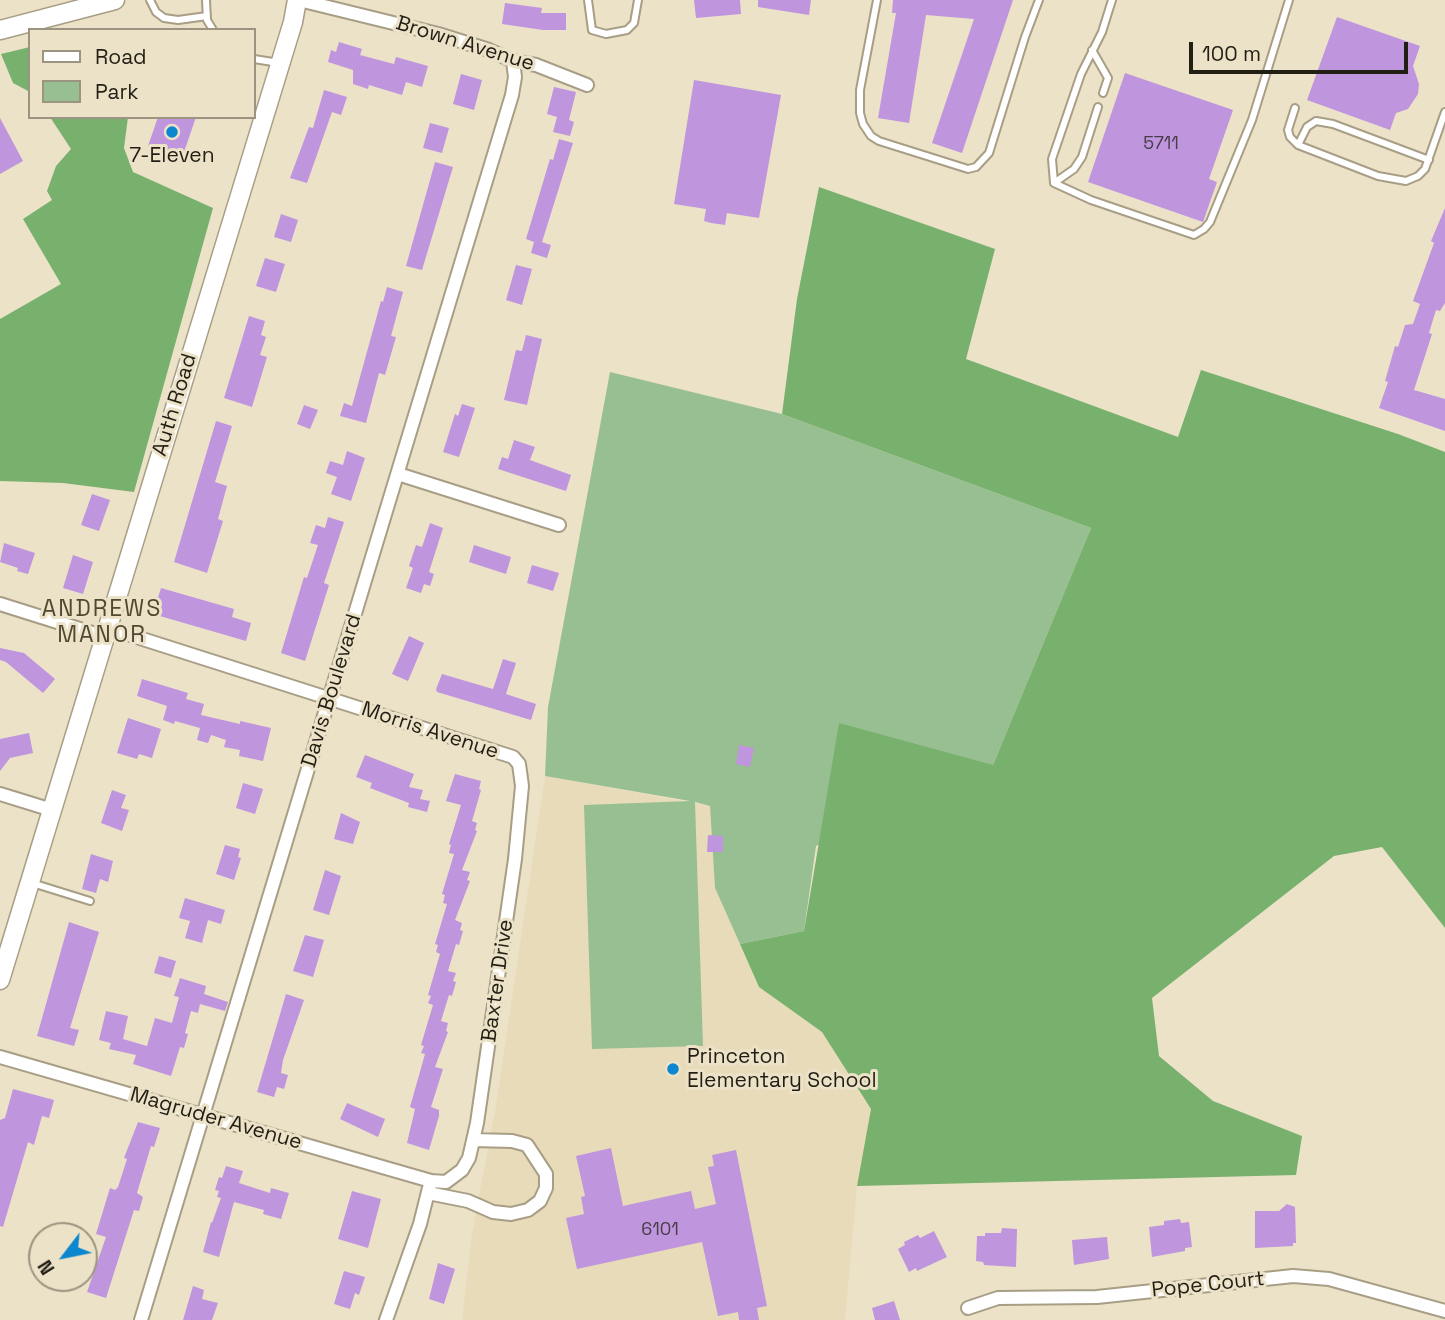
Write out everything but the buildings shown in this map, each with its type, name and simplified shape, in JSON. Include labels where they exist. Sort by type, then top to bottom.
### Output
[{"type":"main road","points":[[0,30],[115,0]]},
{"type":"main road","name":"Auth Road","points":[[0,980],[259,112],[280,64],[298,0]]},
{"type":"street","name":"Brown Avenue","points":[[298,0],[402,24],[489,50],[513,61],[536,65],[587,85]]},
{"type":"street","name":"Davis Boulevard","points":[[141,1320],[512,95],[515,77],[513,61]]},
{"type":"street","points":[[398,474],[559,525]]},
{"type":"street","name":"Morris Avenue","points":[[0,604],[106,632],[329,698],[513,757]]},
{"type":"street","name":"Baxter Drive","points":[[430,1187],[446,1182],[462,1170],[469,1158],[473,1140],[515,859],[522,786],[519,764],[513,757]]},
{"type":"street","points":[[0,794],[52,810]]},
{"type":"street","name":"Magruder Avenue","points":[[0,1057],[203,1116],[430,1187],[493,1212],[511,1214],[528,1210],[540,1201],[546,1188],[546,1174],[527,1145],[512,1141],[473,1140]]},
{"type":"street","points":[[386,1320],[430,1187]]},
{"type":"street","name":"Pope Court","points":[[968,1308],[998,1298],[1097,1297],[1293,1276],[1329,1279],[1445,1311]]},
{"type":"lane","points":[[150,0],[156,12],[164,18],[193,19],[207,16]]},
{"type":"lane","points":[[206,0],[207,16],[212,28]]},
{"type":"lane","points":[[588,0],[588,18],[592,30],[606,34],[627,30],[634,23],[638,0]]},
{"type":"lane","points":[[877,0],[860,90],[863,124],[871,136],[879,141],[968,169],[976,167],[989,153],[1039,0]]},
{"type":"lane","points":[[1054,183],[1052,159],[1081,74],[1102,32],[1112,0]]},
{"type":"lane","points":[[1054,183],[1091,200],[1194,235],[1204,229],[1210,222],[1252,120],[1289,0]]},
{"type":"lane","points":[[1092,50],[1108,78],[1103,93]]},
{"type":"lane","points":[[256,59],[280,64]]},
{"type":"lane","points":[[1054,183],[1074,169],[1082,157],[1098,107]]},
{"type":"lane","points":[[1296,108],[1288,130],[1290,137],[1298,145],[1334,160],[1406,181],[1419,176],[1429,160],[1445,112]]},
{"type":"lane","points":[[1298,145],[1307,127],[1316,121],[1333,124],[1429,160]]},
{"type":"lane","points":[[30,883],[90,901]]},
{"type":"shaded area","name":"Princeton Elementary School","points":[[545,776],[710,806],[715,888],[759,987],[822,1032],[871,1109],[857,1186],[845,1320],[462,1320],[472,1233],[496,1106]]},
{"type":"green space","points":[[28,47],[28,91],[13,83],[1,54]]},
{"type":"green space","points":[[51,119],[128,119],[124,148],[133,172],[213,208],[134,492],[63,483],[0,481],[0,319],[61,284],[23,219],[52,200],[47,191],[56,166],[71,149]]},
{"type":"green space","points":[[819,187],[995,249],[966,359],[1178,437],[1201,370],[1445,452],[1445,928],[1382,847],[1334,856],[1152,998],[1159,1056],[1213,1101],[1302,1136],[1296,1175],[857,1186],[871,1109],[822,1032],[759,987],[740,944],[804,931],[839,723],[993,765],[1091,528],[782,414],[797,299]]},
{"type":"green space","points":[[610,372],[782,414],[1091,528],[993,765],[816,846],[804,931],[740,944],[715,888],[710,806],[695,802],[703,1046],[592,1049],[584,805],[690,801],[545,776],[548,707]]},
{"type":"place","name":"7-Eleven","points":[[172,132]]},
{"type":"place","name":"Princeton Elementary School","points":[[673,1069]]},
{"type":"district","name":"ANDREWS MANOR","points":[[102,623]]}]
